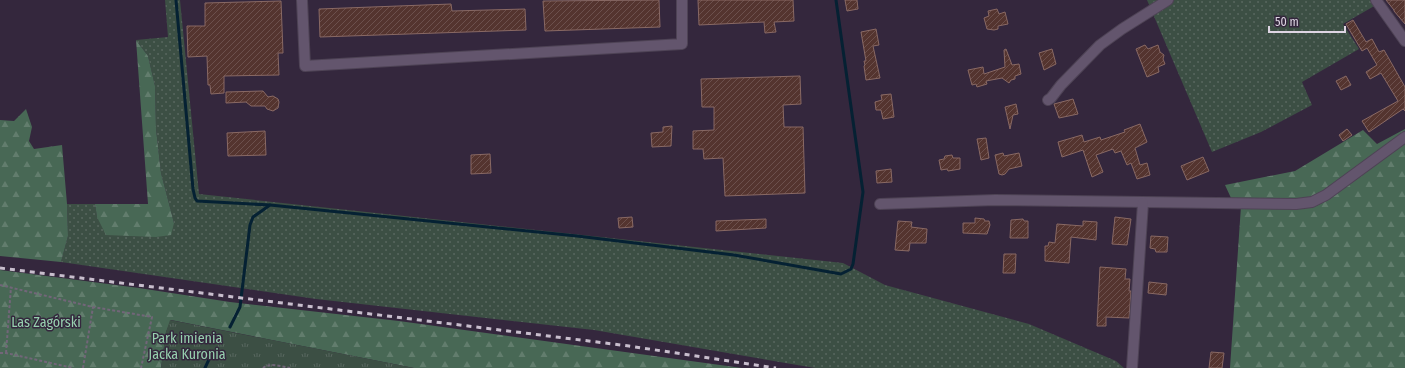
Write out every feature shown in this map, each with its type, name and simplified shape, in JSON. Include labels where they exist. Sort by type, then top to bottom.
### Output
[{"type":"street","points":[[302,0],[305,66],[682,44],[682,0]]},
{"type":"street","points":[[1048,100],[1061,84],[1100,45],[1122,28],[1168,0]]},
{"type":"street","points":[[1376,0],[1405,41]]},
{"type":"street","points":[[880,204],[995,200],[1296,204],[1312,202],[1326,196],[1405,137]]},
{"type":"street","points":[[1132,368],[1143,203]]},
{"type":"path","points":[[0,285],[93,307],[152,317],[141,368]]},
{"type":"path","points":[[6,353],[11,287]]},
{"type":"path","points":[[83,368],[93,307]]},
{"type":"path","points":[[0,353],[6,353],[73,368]]},
{"type":"path","points":[[263,368],[266,365],[291,368]]},
{"type":"green space","points":[[165,0],[180,0],[199,194],[843,263],[885,285],[1029,324],[1116,361],[1124,368],[815,368],[594,330],[316,299],[61,262],[68,236],[67,204],[95,204],[97,217],[174,223],[161,173],[156,129],[155,86],[148,56],[136,40],[168,37]]},
{"type":"green space","points":[[1147,0],[1372,0],[1376,5],[1343,24],[1359,49],[1302,82],[1312,105],[1261,132],[1212,152]]},
{"type":"green space","points":[[136,40],[148,56],[155,86],[156,129],[161,173],[174,223],[171,235],[156,237],[106,235],[97,217],[95,204],[148,204]]},
{"type":"green space","points":[[26,109],[32,127],[29,141],[34,149],[62,145],[68,236],[61,262],[0,256],[0,120],[14,121]]},
{"type":"green space","points":[[1405,129],[1405,368],[1230,368],[1241,206],[1231,198],[1225,185],[1295,171],[1363,130],[1377,144]]},
{"type":"green space","name":"Las Zagórski","points":[[0,270],[139,288],[230,302],[399,321],[742,368],[414,368],[171,320],[166,332],[161,368],[0,368]]},
{"type":"green space","name":"Park imienia Jacka Kuronia","points":[[170,320],[414,368],[161,368],[166,332]]},
{"type":"building","points":[[659,0],[660,27],[545,31],[543,1]]},
{"type":"building","points":[[698,0],[793,0],[794,21],[774,22],[776,32],[765,33],[764,22],[699,25]]},
{"type":"building","points":[[845,0],[857,0],[858,9],[847,11]]},
{"type":"building","points":[[1386,0],[1405,0],[1405,24],[1394,11]]},
{"type":"building","points":[[281,1],[283,53],[278,53],[279,75],[224,76],[224,93],[211,94],[210,85],[208,85],[207,56],[188,57],[187,26],[205,26],[205,3]]},
{"type":"building","points":[[451,4],[452,11],[525,9],[526,30],[320,37],[319,9]]},
{"type":"building","points":[[997,9],[999,14],[1005,12],[1008,24],[998,26],[998,29],[994,30],[987,29],[984,18],[989,16],[988,11]]},
{"type":"building","points":[[1353,20],[1366,42],[1372,39],[1379,52],[1384,50],[1405,87],[1405,111],[1403,109],[1369,132],[1362,121],[1398,101],[1381,73],[1370,79],[1366,72],[1377,65],[1367,48],[1362,51],[1346,24]]},
{"type":"building","points":[[876,29],[879,45],[873,46],[880,78],[866,80],[864,61],[866,61],[861,32]]},
{"type":"building","points":[[1145,45],[1148,49],[1158,45],[1160,52],[1164,55],[1163,59],[1165,64],[1158,67],[1159,72],[1147,77],[1136,49]]},
{"type":"building","points":[[1006,49],[1012,65],[1019,64],[1021,74],[1015,76],[1015,79],[1011,80],[1009,83],[1002,78],[986,81],[987,84],[977,87],[976,84],[972,85],[968,70],[983,67],[984,74],[1005,67],[1004,50]]},
{"type":"building","points":[[1052,49],[1056,64],[1044,70],[1039,53]]},
{"type":"building","points":[[800,76],[801,104],[783,105],[784,127],[803,127],[805,193],[725,196],[723,158],[704,159],[703,149],[693,149],[693,131],[714,130],[714,107],[702,107],[701,79]]},
{"type":"building","points":[[1346,76],[1351,85],[1341,90],[1336,81]]},
{"type":"building","points":[[263,91],[268,97],[273,96],[278,99],[278,108],[273,111],[267,109],[265,106],[251,106],[246,102],[226,103],[226,92]]},
{"type":"building","points":[[891,94],[894,117],[883,119],[881,110],[876,110],[875,102],[882,100],[881,95]]},
{"type":"building","points":[[1073,99],[1078,114],[1059,118],[1054,104]]},
{"type":"building","points":[[1016,104],[1018,114],[1013,115],[1010,129],[1005,107]]},
{"type":"building","points":[[1140,124],[1147,142],[1135,148],[1140,165],[1147,163],[1150,175],[1137,179],[1131,163],[1127,165],[1121,151],[1115,153],[1113,149],[1096,155],[1103,172],[1092,177],[1083,150],[1062,157],[1058,142],[1082,135],[1084,142],[1100,137],[1101,140],[1125,132],[1124,130]]},
{"type":"building","points":[[672,126],[671,146],[652,147],[651,133],[663,132],[663,127]]},
{"type":"building","points":[[1347,129],[1352,135],[1343,141],[1339,135]]},
{"type":"building","points":[[265,131],[266,155],[228,156],[227,133]]},
{"type":"building","points":[[986,138],[989,158],[981,160],[977,139]]},
{"type":"building","points":[[1003,153],[1004,156],[1019,153],[1022,166],[1009,169],[1005,174],[999,174],[995,155]]},
{"type":"building","points":[[490,154],[491,173],[471,174],[471,155]]},
{"type":"building","points":[[952,155],[953,158],[960,158],[960,169],[948,171],[947,169],[941,170],[939,160],[944,159],[945,156]]},
{"type":"building","points":[[1203,157],[1209,171],[1187,180],[1181,166]]},
{"type":"building","points":[[891,169],[892,182],[877,183],[876,171]]},
{"type":"building","points":[[632,217],[633,227],[619,228],[618,218]]},
{"type":"building","points":[[1115,217],[1131,219],[1127,245],[1112,244]]},
{"type":"building","points":[[975,218],[989,221],[990,225],[987,234],[963,233],[963,223],[975,223]]},
{"type":"building","points":[[766,219],[766,228],[716,231],[716,221]]},
{"type":"building","points":[[1023,219],[1024,221],[1028,221],[1028,238],[1010,238],[1011,220]]},
{"type":"building","points":[[898,221],[912,222],[911,227],[927,229],[926,243],[910,243],[909,251],[895,250]]},
{"type":"building","points":[[1083,221],[1097,222],[1096,240],[1071,237],[1069,263],[1045,261],[1045,246],[1048,246],[1049,242],[1055,243],[1057,224],[1083,226]]},
{"type":"building","points":[[1151,236],[1168,237],[1167,252],[1156,252],[1155,249],[1150,248]]},
{"type":"building","points":[[1004,254],[1016,254],[1015,273],[1003,273]]},
{"type":"building","points":[[1100,267],[1126,269],[1125,279],[1130,279],[1129,291],[1131,291],[1129,318],[1106,317],[1106,326],[1097,326]]},
{"type":"building","points":[[1149,282],[1167,284],[1166,295],[1148,293]]},
{"type":"building","points":[[1211,352],[1224,353],[1222,368],[1209,368]]},
{"type":"waterway","points":[[176,0],[193,189],[197,201],[270,205],[577,236],[734,255],[841,274],[851,269],[853,264],[863,192],[836,0]]},
{"type":"waterway","points":[[230,327],[240,307],[250,225],[253,217],[270,205]]},
{"type":"waterway","points":[[205,368],[211,355]]},
{"type":"railway","points":[[0,268],[629,346],[776,368]]}]
